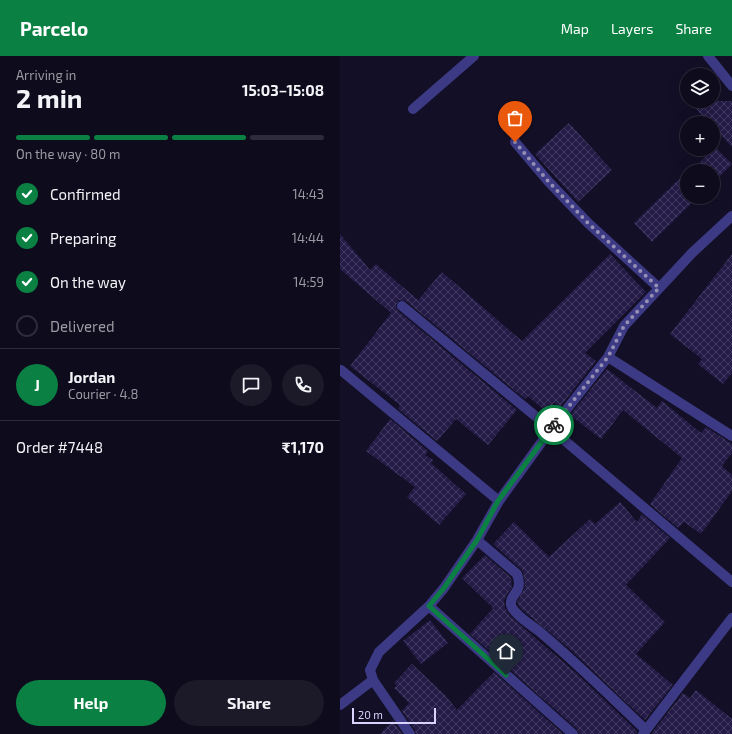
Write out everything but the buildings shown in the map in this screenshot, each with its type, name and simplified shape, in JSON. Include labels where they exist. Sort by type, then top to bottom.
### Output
[{"type":"street","points":[[414,109],[474,56]]},
{"type":"street","points":[[708,56],[732,86]]},
{"type":"street","points":[[515,142],[548,181],[588,223],[659,288]]},
{"type":"street","points":[[410,734],[373,680],[370,670],[379,652],[429,606],[444,588],[477,540],[498,501],[551,429],[608,357],[624,326],[692,253],[732,216]]},
{"type":"street","points":[[402,306],[551,429],[732,582]]},
{"type":"street","points":[[608,357],[732,436]]},
{"type":"street","points":[[341,370],[498,501]]},
{"type":"street","points":[[477,540],[517,574],[520,582],[518,590],[512,598],[511,605],[514,611],[540,632],[644,732],[732,618]]},
{"type":"street","points":[[429,606],[573,734]]},
{"type":"street","points":[[341,704],[373,680]]},
{"type":"way so far","points":[[515,142],[548,181],[588,223],[659,288],[624,326],[608,357],[554,425]]},
{"type":"route","points":[[506,675],[429,606],[444,588],[477,540],[498,501],[554,425]]}]
